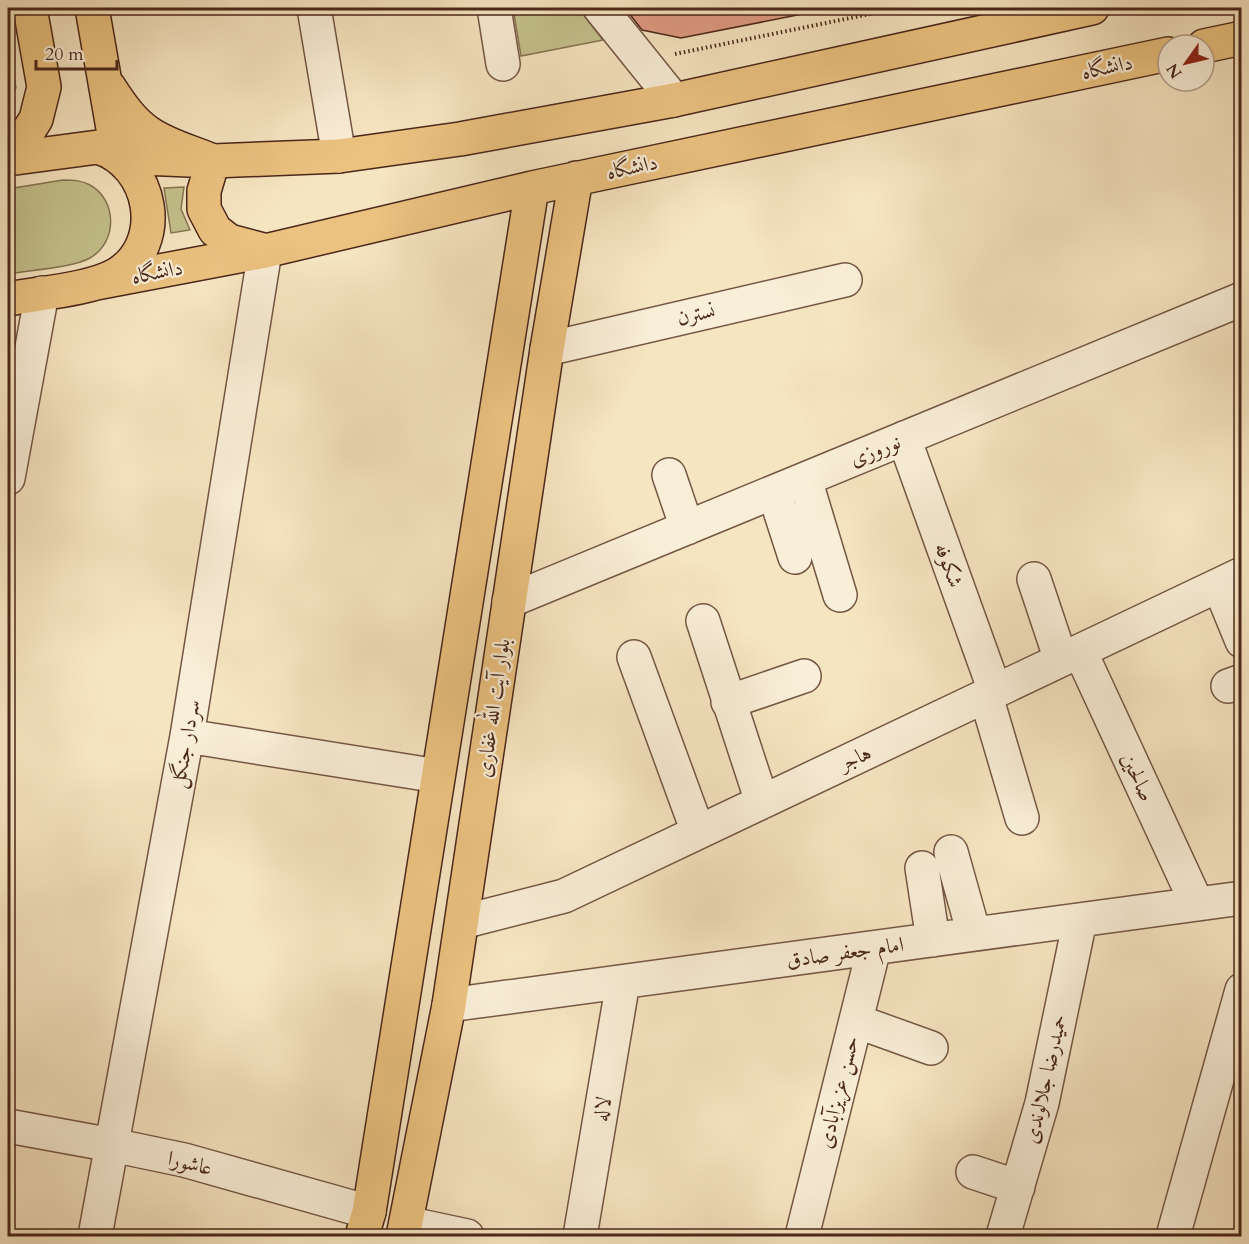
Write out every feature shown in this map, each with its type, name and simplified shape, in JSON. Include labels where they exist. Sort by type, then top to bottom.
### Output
[{"type":"main road","points":[[9,159],[36,119],[44,87],[30,8]]},
{"type":"main road","points":[[92,8],[118,157]]},
{"type":"main road","points":[[118,157],[213,161],[339,156],[460,139],[674,100],[1092,8]]},
{"type":"main road","points":[[1216,43],[1242,38]]},
{"type":"main road","name":"دانشگاه","points":[[8,299],[265,251],[576,178],[1156,57]]},
{"type":"main road","points":[[105,83],[124,111],[147,132],[213,161]]},
{"type":"main road","points":[[9,159],[98,147],[118,157],[135,173],[145,194],[148,216],[145,238],[134,259],[117,274],[96,283]]},
{"type":"main road","points":[[213,161],[204,191],[204,209],[215,230],[229,241],[265,251]]},
{"type":"main road","name":"بلوار آیت الله غفاری","points":[[404,1230],[449,1005],[547,349],[576,178]]},
{"type":"main road","name":"بلوار آیت الله غفاری","points":[[366,1224],[532,188]]},
{"type":"main road","points":[[366,1224],[404,1230]]},
{"type":"street","points":[[314,8],[339,156]]},
{"type":"street","points":[[494,8],[502,64]]},
{"type":"street","points":[[600,8],[674,100]]},
{"type":"street","name":"سردار جنگل","points":[[95,1236],[188,736],[265,251]]},
{"type":"street","name":"نسترن","points":[[547,349],[845,280]]},
{"type":"street","points":[[8,478],[13,415],[42,293]]},
{"type":"street","name":"نوروزی","points":[[509,601],[1242,299]]},
{"type":"street","name":"شکوفه","points":[[904,438],[990,694],[1022,818]]},
{"type":"street","points":[[669,475],[687,528]]},
{"type":"street","points":[[805,479],[840,594]]},
{"type":"street","points":[[774,492],[795,556]]},
{"type":"street","name":"صالحین","points":[[1034,579],[1070,655],[1197,904]]},
{"type":"street","points":[[1230,580],[1242,641]]},
{"type":"street","name":"هاجر","points":[[462,922],[564,896],[1230,580]]},
{"type":"street","points":[[703,621],[762,802]]},
{"type":"street","points":[[634,657],[698,832]]},
{"type":"street","points":[[729,702],[804,676]]},
{"type":"street","points":[[188,736],[438,776]]},
{"type":"street","points":[[951,852],[974,934]]},
{"type":"street","points":[[922,868],[933,940]]},
{"type":"street","name":"امام جعفر صادق","points":[[449,1005],[1242,898]]},
{"type":"street","name":"حمیدرضا جلالوندی","points":[[1003,1236],[1042,1103],[1080,920]]},
{"type":"street","name":"حسن عزیزآبادی","points":[[802,1236],[874,948]]},
{"type":"street","name":"لاله","points":[[580,1236],[622,982]]},
{"type":"street","points":[[1173,1236],[1242,990]]},
{"type":"street","points":[[856,1022],[931,1048]]},
{"type":"street","name":"عاشورا","points":[[8,1126],[184,1160],[366,1224]]},
{"type":"street","points":[[973,1172],[1018,1187]]},
{"type":"street","points":[[404,1230],[467,1236]]},
{"type":"path","points":[[642,61],[899,8]]},
{"type":"shaded area","points":[[513,8],[578,8],[603,40],[521,56]]},
{"type":"shaded area","points":[[8,44],[16,88],[8,103]]},
{"type":"shaded area","points":[[63,180],[87,183],[105,200],[111,221],[106,242],[99,251],[82,261],[8,274],[8,189]]},
{"type":"shaded area","points":[[184,187],[181,209],[190,230],[171,233],[164,188]]},
{"type":"building","points":[[625,8],[833,8],[681,38],[642,30]]}]
